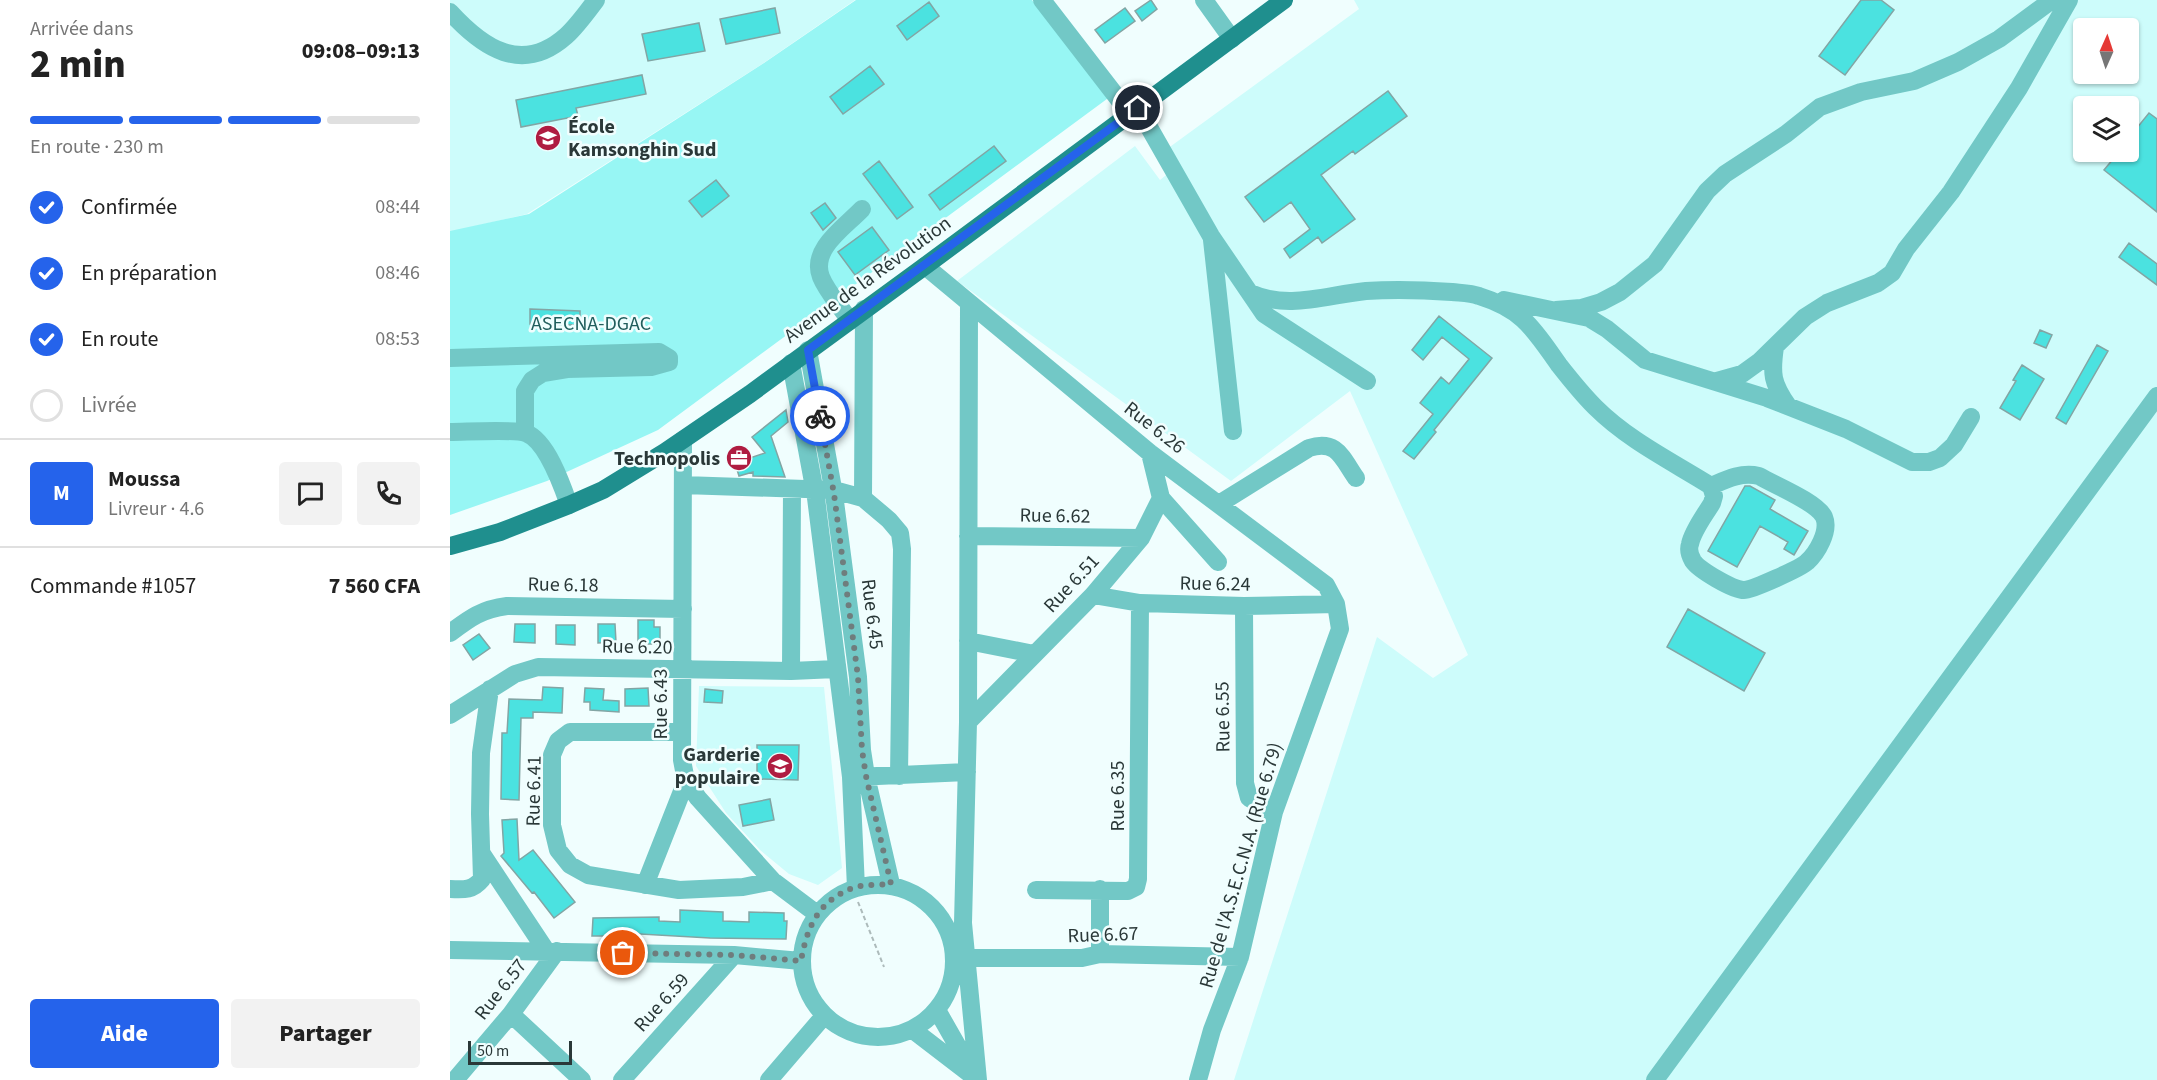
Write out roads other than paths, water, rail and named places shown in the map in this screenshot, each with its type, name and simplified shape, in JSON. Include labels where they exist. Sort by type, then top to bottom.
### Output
[{"type":"main road","name":"Avenue de la Révolution","points":[[450,546],[500,532],[569,505],[603,490],[636,471],[683,440],[925,266],[1284,0]]},
{"type":"street","points":[[450,12],[485,45],[513,55],[521,55],[538,53],[566,36],[596,0]]},
{"type":"street","points":[[1042,0],[1134,111],[1211,236],[1264,314],[1367,381]]},
{"type":"street","points":[[1204,0],[1232,39]]},
{"type":"street","points":[[1556,310],[1581,308],[1601,302],[1620,292],[1654,264],[1707,191],[1725,174],[1786,134],[1820,107],[1861,92],[1914,81],[1958,62],[2000,39],[2052,0]]},
{"type":"street","points":[[1717,381],[1742,374],[1760,361],[1805,316],[1827,303],[1878,283],[1892,273],[1906,249],[1951,192],[2019,88],[2069,0]]},
{"type":"street","points":[[862,209],[823,248],[818,262],[821,278],[857,315],[863,498]]},
{"type":"street","points":[[1211,236],[1233,431]]},
{"type":"street","name":"Rue 6.26","points":[[925,266],[1150,453],[1326,585],[1336,604],[1340,629]]},
{"type":"street","points":[[1250,293],[1263,299],[1290,302],[1366,291],[1420,290],[1476,294],[1589,318],[1607,329],[1645,360],[1717,381],[1788,406],[1846,429],[1912,462],[1929,462],[1940,458],[1954,445],[1971,417]]},
{"type":"street","points":[[1476,294],[1518,314],[1534,329],[1560,367],[1596,407],[1633,439],[1711,486],[1714,496],[1712,503],[1690,542],[1691,559],[1697,566],[1734,589],[1750,589],[1806,563],[1823,538],[1826,524],[1823,515],[1815,507],[1759,476],[1750,474],[1737,476],[1711,486]]},
{"type":"street","points":[[969,304],[968,722],[963,923],[977,1079]]},
{"type":"street","points":[[1775,347],[1772,369],[1774,381],[1788,406]]},
{"type":"street","name":"Rue 6.45","points":[[808,350],[834,490],[855,654],[858,777],[854,888]]},
{"type":"street","points":[[450,358],[659,352],[669,358],[669,362],[664,365],[651,367],[567,369],[543,373],[532,380],[525,392],[525,433]]},
{"type":"street","name":"Rue 6.45","points":[[791,363],[814,490],[836,664],[858,777],[891,884]]},
{"type":"street","points":[[1655,1080],[2157,396]]},
{"type":"street","points":[[450,432],[525,433],[537,440],[562,484],[569,505]]},
{"type":"street","name":"Rue 6.43","points":[[683,440],[682,760],[686,781]]},
{"type":"street","points":[[1219,504],[1309,448],[1322,444],[1333,447],[1356,478]]},
{"type":"street","points":[[1150,453],[1161,498],[1218,562]]},
{"type":"street","points":[[683,485],[834,490],[863,498],[889,520],[900,533],[902,549],[899,776]]},
{"type":"street","points":[[791,671],[792,489]]},
{"type":"street","name":"Rue 6.51","points":[[968,722],[1093,595],[1141,538],[1161,498]]},
{"type":"street","name":"Rue 6.62","points":[[968,536],[1141,538]]},
{"type":"street","points":[[825,576],[845,572]]},
{"type":"street","name":"Rue 6.24","points":[[1093,595],[1140,603],[1244,606],[1336,604]]},
{"type":"street","name":"Rue 6.35","points":[[1036,890],[1128,891],[1136,887],[1138,879],[1140,603]]},
{"type":"street","name":"Rue 6.18","points":[[450,633],[473,616],[489,608],[507,606],[683,609]]},
{"type":"street","name":"Rue 6.55","points":[[1244,606],[1245,783],[1249,798],[1274,812]]},
{"type":"street","name":"Rue de l'A.S.E.C.N.A. (Rue 6.79)","points":[[1198,1080],[1212,1030],[1240,957],[1274,812],[1340,629]]},
{"type":"street","points":[[968,641],[1034,654]]},
{"type":"street","name":"Rue 6.20","points":[[450,715],[515,674],[538,667],[791,671],[836,664],[855,654]]},
{"type":"street","points":[[450,890],[468,890],[477,886],[482,879],[481,753],[490,689]]},
{"type":"street","name":"Rue 6.41","points":[[682,732],[570,732],[558,741],[552,755],[552,825],[558,850],[570,865],[588,875],[679,890],[743,887],[773,881]]},
{"type":"street","points":[[858,777],[967,772]]},
{"type":"street","points":[[686,781],[773,881],[817,914]]},
{"type":"street","points":[[645,885],[686,781]]},
{"type":"street","points":[[482,852],[552,952]]},
{"type":"street","points":[[891,884],[910,891],[933,907],[948,929],[955,959],[953,979],[946,998],[938,1010],[913,1030],[895,1036],[870,1037],[845,1030],[824,1016],[812,1000],[804,981],[801,961],[805,936],[817,914],[833,898],[854,888],[891,884]]},
{"type":"street","points":[[1100,890],[1100,954]]},
{"type":"street","points":[[450,950],[734,955],[801,961]]},
{"type":"street","name":"Rue 6.57","points":[[455,1080],[511,1014],[552,952]]},
{"type":"street","name":"Rue 6.67","points":[[967,958],[1082,958],[1100,954],[1240,957]]},
{"type":"street","name":"Rue 6.59","points":[[622,1080],[734,955]]},
{"type":"street","points":[[938,1010],[977,1079]]},
{"type":"street","points":[[511,1014],[582,1080]]},
{"type":"street","points":[[769,1080],[824,1016]]},
{"type":"street","points":[[913,1030],[977,1079]]},
{"type":"place","name":"École Kamsonghin Sud","points":[[548,138]]},
{"type":"place","name":"Technopolis","points":[[739,458]]},
{"type":"place","name":"Garderie populaire","points":[[780,766]]},
{"type":"park label","name":"ASECNA-DGAC","points":[[591,323]]}]
